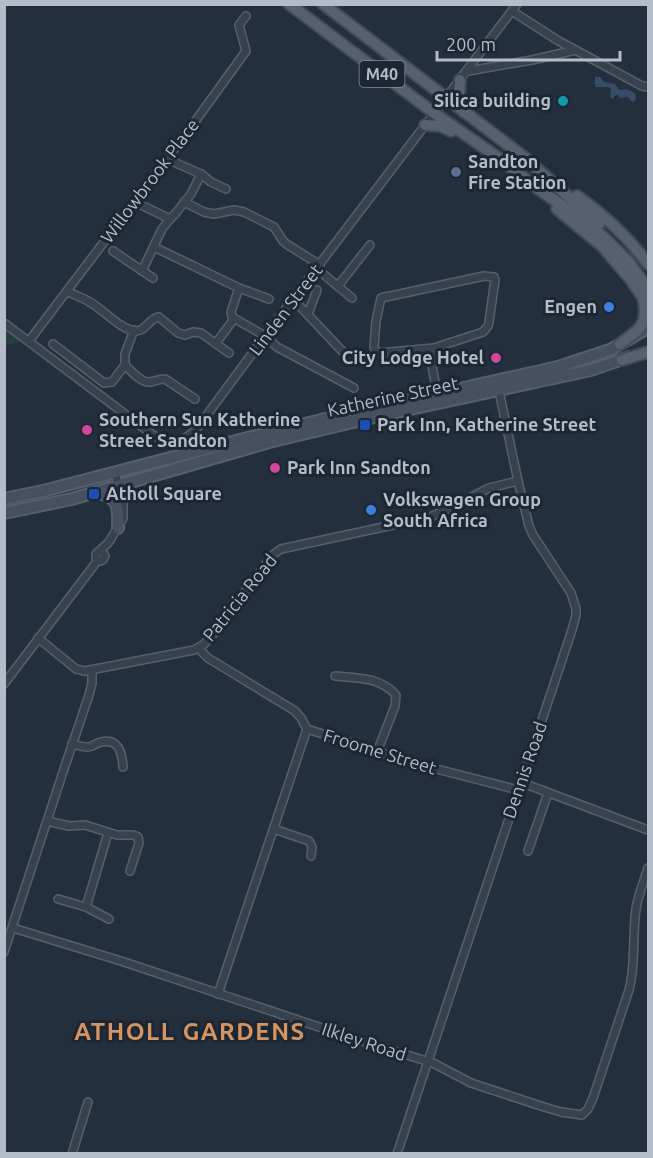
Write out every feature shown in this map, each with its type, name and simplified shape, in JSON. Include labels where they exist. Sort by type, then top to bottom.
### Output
[{"type":"main road","name":"M40","points":[[290,4],[540,191],[581,213],[628,261],[647,296]]},
{"type":"main road","name":"M40","points":[[323,4],[524,157],[581,213],[628,252],[648,276]]},
{"type":"main road","points":[[460,80],[459,97],[464,112]]},
{"type":"main road","points":[[425,125],[449,129],[496,156]]},
{"type":"main road","points":[[524,157],[600,213],[636,247],[648,264]]},
{"type":"main road","points":[[540,191],[567,218],[602,246],[647,296],[644,322],[638,330],[620,344]]},
{"type":"main road","name":"Katherine Street","points":[[4,499],[115,473],[228,442],[573,363],[597,355],[648,328]]},
{"type":"main road","name":"Katherine Street","points":[[4,513],[97,493],[273,441],[591,370],[648,350]]},
{"type":"main road","points":[[97,493],[114,500],[118,509],[118,528]]},
{"type":"street","name":"Linden Street","points":[[4,323],[153,435],[172,441],[188,437],[195,431],[517,4]]},
{"type":"street","points":[[512,11],[576,50],[642,86],[648,87]]},
{"type":"street","name":"Willowbrook Place","points":[[29,341],[246,51],[239,25],[246,16]]},
{"type":"street","points":[[556,54],[557,39]]},
{"type":"street","points":[[468,71],[576,50]]},
{"type":"street","points":[[176,163],[226,189]]},
{"type":"street","points":[[142,271],[170,219],[194,190],[201,174]]},
{"type":"street","points":[[135,202],[170,219]]},
{"type":"street","points":[[184,202],[204,212],[214,214],[234,210],[244,212],[269,224],[274,227],[283,241],[319,267],[352,298]]},
{"type":"street","points":[[338,286],[370,245]]},
{"type":"street","points":[[154,247],[239,288],[269,299]]},
{"type":"street","points":[[113,251],[153,278]]},
{"type":"street","points":[[484,276],[494,277],[493,301],[486,328],[480,333],[434,348],[377,352],[374,339],[381,298],[484,276]]},
{"type":"street","points":[[239,288],[231,312],[234,319],[265,336],[277,347],[354,388]]},
{"type":"street","points":[[308,314],[317,290]]},
{"type":"street","points":[[67,291],[88,301],[114,320],[134,330],[143,329],[152,319],[159,317],[178,333],[185,335],[198,332],[229,353]]},
{"type":"street","points":[[294,300],[342,351]]},
{"type":"street","points":[[216,343],[234,319]]},
{"type":"street","points":[[53,344],[101,382],[108,384],[125,365],[125,354],[134,330]]},
{"type":"street","points":[[434,348],[432,366],[437,394]]},
{"type":"street","points":[[125,365],[143,381],[165,379],[195,399]]},
{"type":"street","name":"Dennis Road","points":[[397,1154],[576,615],[571,593],[530,530],[499,391]]},
{"type":"street","points":[[4,684],[98,560],[103,560],[102,553],[123,518],[124,508],[115,473]]},
{"type":"street","name":"Patricia Road","points":[[92,671],[198,648],[211,637],[263,568],[281,549],[430,517],[489,488],[518,480]]},
{"type":"street","points":[[4,952],[92,687],[92,671],[76,669],[39,638]]},
{"type":"street","name":"Froome Street","points":[[198,648],[207,658],[295,711],[308,729],[439,770],[548,793],[648,830]]},
{"type":"street","points":[[335,676],[364,678],[388,687],[396,695],[395,706],[377,752]]},
{"type":"street","points":[[218,994],[308,729]]},
{"type":"street","points":[[72,744],[88,748],[103,741],[109,742],[118,747],[122,753],[123,767]]},
{"type":"street","points":[[528,851],[548,793]]},
{"type":"street","points":[[47,821],[69,826],[85,825],[108,833],[138,837],[139,843],[130,871]]},
{"type":"street","points":[[274,829],[309,841],[312,847],[311,856]]},
{"type":"street","points":[[86,907],[108,833]]},
{"type":"street","name":"Ilkley Road","points":[[13,928],[439,1065],[471,1083],[575,1115],[585,1114],[591,1104],[629,990],[636,910],[648,868]]},
{"type":"street","points":[[58,899],[86,907],[109,919]]},
{"type":"street","points":[[72,1154],[88,1102]]},
{"type":"green space","points":[[5,329],[21,342],[5,346]]},
{"type":"water","points":[[595,77],[615,84],[619,90],[626,89],[635,93],[636,100],[632,102],[628,97],[620,98],[618,95],[614,96],[614,99],[610,97],[611,89],[596,87]]},
{"type":"place","name":"Silica building","points":[[563,101]]},
{"type":"place","name":"Sandton Fire Station","points":[[456,172]]},
{"type":"place","name":"Engen","points":[[609,307]]},
{"type":"place","name":"City Lodge Hotel","points":[[496,358]]},
{"type":"place","name":"Park Inn, Katherine Street","points":[[365,425]]},
{"type":"place","name":"Southern Sun Katherine Street Sandton","points":[[87,430]]},
{"type":"place","name":"Park Inn Sandton","points":[[275,468]]},
{"type":"place","name":"Atholl Square","points":[[94,494]]},
{"type":"place","name":"Volkswagen Group South Africa","points":[[371,510]]},
{"type":"district","name":"ATHOLL GARDENS","points":[[190,1032]]}]
